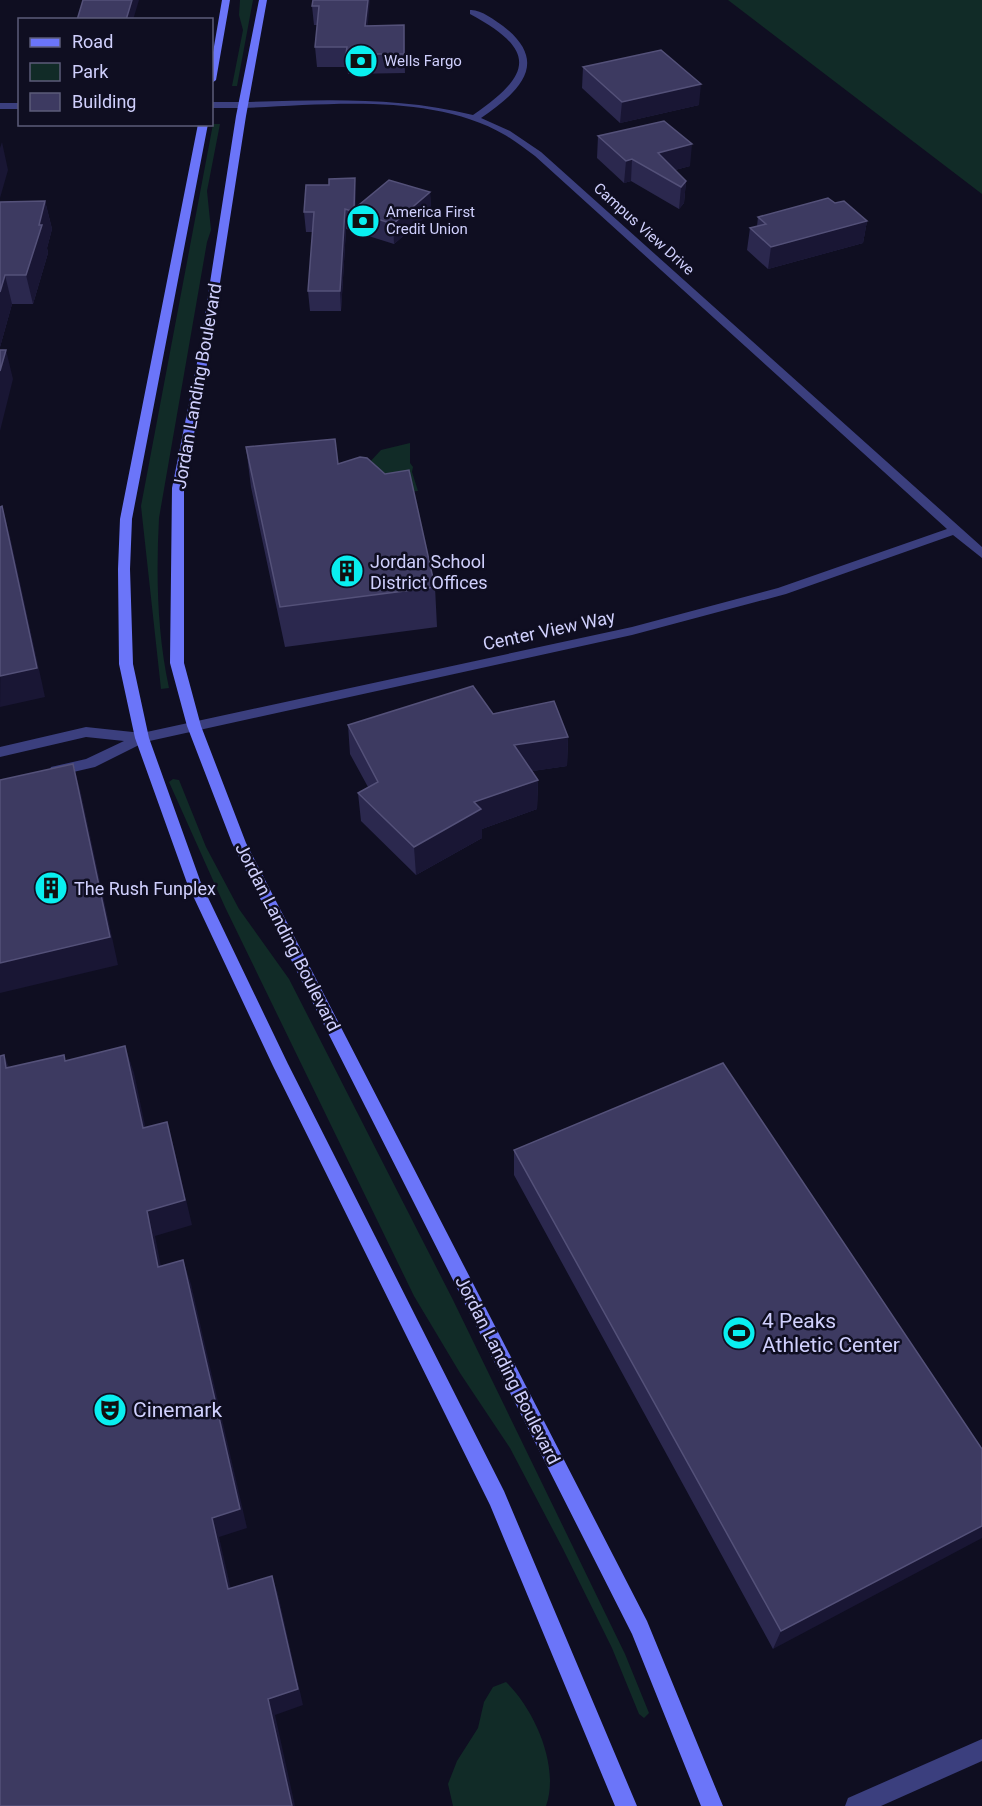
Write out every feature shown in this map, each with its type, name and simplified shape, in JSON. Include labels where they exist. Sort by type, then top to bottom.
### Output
[{"type":"main road","points":[[213,74],[226,0]]},
{"type":"main road","name":"Jordan Landing Boulevard","points":[[263,0],[243,105],[204,353],[178,488],[177,663],[194,726],[239,843],[640,1628],[712,1806]]},
{"type":"main road","points":[[203,126],[126,519],[124,569],[126,664],[142,738],[194,883],[281,1066],[497,1498],[626,1806]]},
{"type":"street","points":[[473,12],[502,26],[512,35],[523,51],[525,59],[523,74],[514,88],[476,117]]},
{"type":"street","name":"Campus View Drive","points":[[213,105],[410,105],[476,117],[506,130],[532,148],[982,554]]},
{"type":"street","points":[[0,106],[18,106]]},
{"type":"street","name":"Center View Way","points":[[45,773],[90,763],[142,738],[643,628],[782,591],[955,530]]},
{"type":"street","name":"Center View Way","points":[[0,752],[86,732],[142,738]]},
{"type":"street","points":[[856,1806],[982,1750]]},
{"type":"green space","points":[[240,0],[253,0],[237,86],[232,86],[243,30],[239,15]]},
{"type":"green space","points":[[728,0],[982,0],[982,194]]},
{"type":"green space","points":[[213,124],[220,124],[207,191],[211,230],[207,242],[159,518],[158,603],[169,688],[161,689],[141,506]]},
{"type":"green space","points":[[410,443],[410,463],[418,491],[407,492],[368,464],[381,450]]},
{"type":"green space","points":[[173,779],[179,780],[206,847],[239,909],[289,979],[453,1300],[625,1654],[649,1713],[644,1718],[639,1714],[612,1648],[510,1448],[460,1373],[414,1296],[225,907],[169,782]]},
{"type":"green space","points":[[506,1682],[526,1708],[542,1740],[550,1774],[546,1806],[453,1806],[448,1784],[457,1761],[478,1728],[484,1702],[493,1687]]},
{"type":"building","points":[[83,0],[132,0],[127,18],[78,18]]},
{"type":"building","points":[[313,0],[368,0],[365,26],[404,25],[404,54],[346,54],[347,47],[315,47],[319,6],[312,6]]},
{"type":"building","points":[[661,50],[701,84],[622,102],[583,67]]},
{"type":"building","points":[[664,121],[692,144],[658,153],[686,181],[681,187],[632,159],[626,161],[598,136]]},
{"type":"building","points":[[355,178],[354,209],[389,180],[430,192],[393,224],[345,209],[340,291],[308,291],[314,212],[304,212],[306,185],[329,185],[329,179]]},
{"type":"building","points":[[828,198],[835,203],[844,201],[867,221],[771,247],[750,228],[766,224],[758,217]]},
{"type":"building","points":[[45,201],[39,225],[42,225],[26,275],[5,275],[0,292],[0,202]]},
{"type":"building","points":[[0,350],[6,350],[0,371]]},
{"type":"building","name":"Jordan School District Offices","points":[[335,439],[338,464],[360,457],[367,458],[385,474],[409,470],[435,587],[280,607],[246,447]]},
{"type":"building","points":[[2,506],[37,668],[0,676],[0,507]]},
{"type":"building","points":[[473,686],[493,714],[554,701],[568,737],[514,745],[538,780],[474,802],[481,809],[414,847],[358,793],[378,782],[348,725]]},
{"type":"building","name":"The Rush Funplex","points":[[73,764],[110,937],[0,963],[0,780]]},
{"type":"building","name":"Cinemark","points":[[125,1046],[143,1128],[167,1122],[185,1200],[147,1211],[158,1267],[183,1260],[240,1509],[212,1518],[228,1589],[272,1576],[298,1689],[268,1699],[292,1806],[0,1806],[0,1056],[4,1055],[6,1068],[64,1055],[65,1061]]},
{"type":"building","name":"4 Peaks Athletic Center","points":[[723,1063],[982,1449],[982,1526],[781,1631],[514,1150]]},
{"type":"place","name":"Wells Fargo","points":[[361,61]]},
{"type":"place","name":"America First Credit Union","points":[[363,221]]},
{"type":"place","name":"Jordan School District Offices","points":[[347,571]]},
{"type":"place","name":"The Rush Funplex","points":[[51,888]]},
{"type":"place","name":"4 Peaks Athletic Center","points":[[739,1333]]},
{"type":"place","name":"Cinemark","points":[[110,1410]]}]
